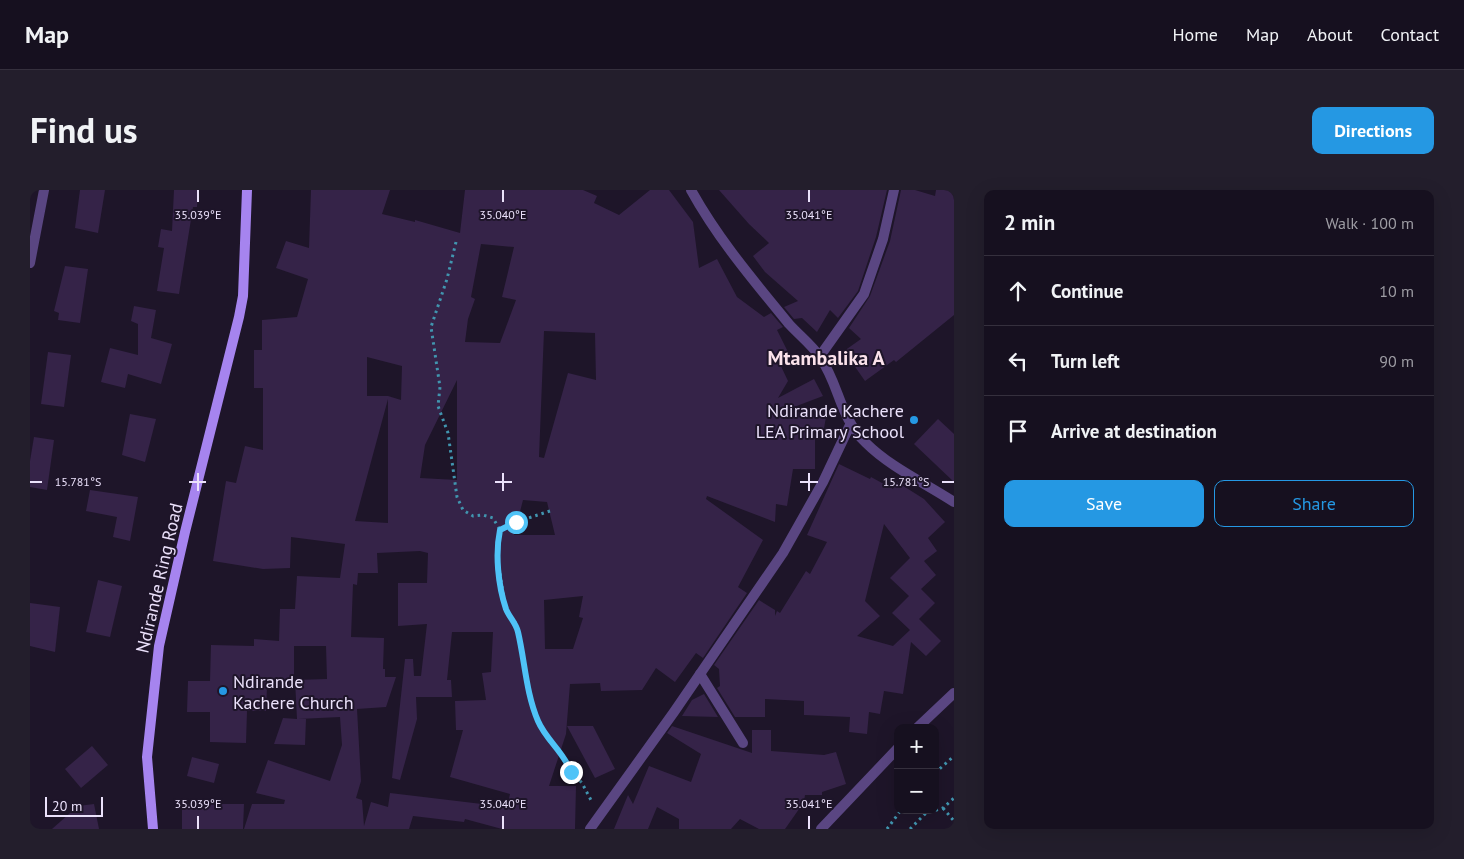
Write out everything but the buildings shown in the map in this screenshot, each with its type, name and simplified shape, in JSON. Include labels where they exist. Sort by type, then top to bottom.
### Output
[{"type":"street","points":[[30,262],[44,190]]},
{"type":"street","name":"Ndirande Ring Road","points":[[153,829],[147,757],[157,661],[185,532],[240,317],[247,190]]},
{"type":"street","points":[[691,190],[706,217],[744,270],[793,328],[820,356],[836,388],[850,425],[867,444],[880,454],[954,502]]},
{"type":"street","points":[[820,356],[864,294],[883,239],[894,190]]},
{"type":"street","points":[[590,829],[783,553],[823,482],[850,425]]},
{"type":"street","points":[[700,674],[743,743]]},
{"type":"street","points":[[921,724],[954,693]]},
{"type":"street","points":[[821,829],[894,752]]},
{"type":"path","points":[[456,242],[447,279],[431,327],[440,387],[438,406],[448,433],[457,497],[463,510],[472,516],[483,515],[493,518],[500,530],[498,559],[506,610],[515,622],[518,632],[529,694],[538,720],[550,742],[568,762],[571,772],[582,782],[599,816]]},
{"type":"path","points":[[500,530],[507,524],[550,511]]},
{"type":"path","points":[[939,769],[954,756]]},
{"type":"path","points":[[910,829],[926,814],[944,808],[954,798]]},
{"type":"path","points":[[944,808],[954,821]]},
{"type":"path","points":[[887,829],[898,814]]},
{"type":"place","name":"Ndirande Kachere LEA Primary School","points":[[914,420]]},
{"type":"place","name":"Ndirande Kachere Church","points":[[223,691]]},
{"type":"district","name":"Mtambalika A","points":[[826,358]]},
{"type":"route","points":[[516,522],[507,524],[500,530],[497,542],[506,610],[515,622],[518,632],[522,658],[527,674],[529,694],[538,720],[550,742],[568,762],[571,772]]}]
